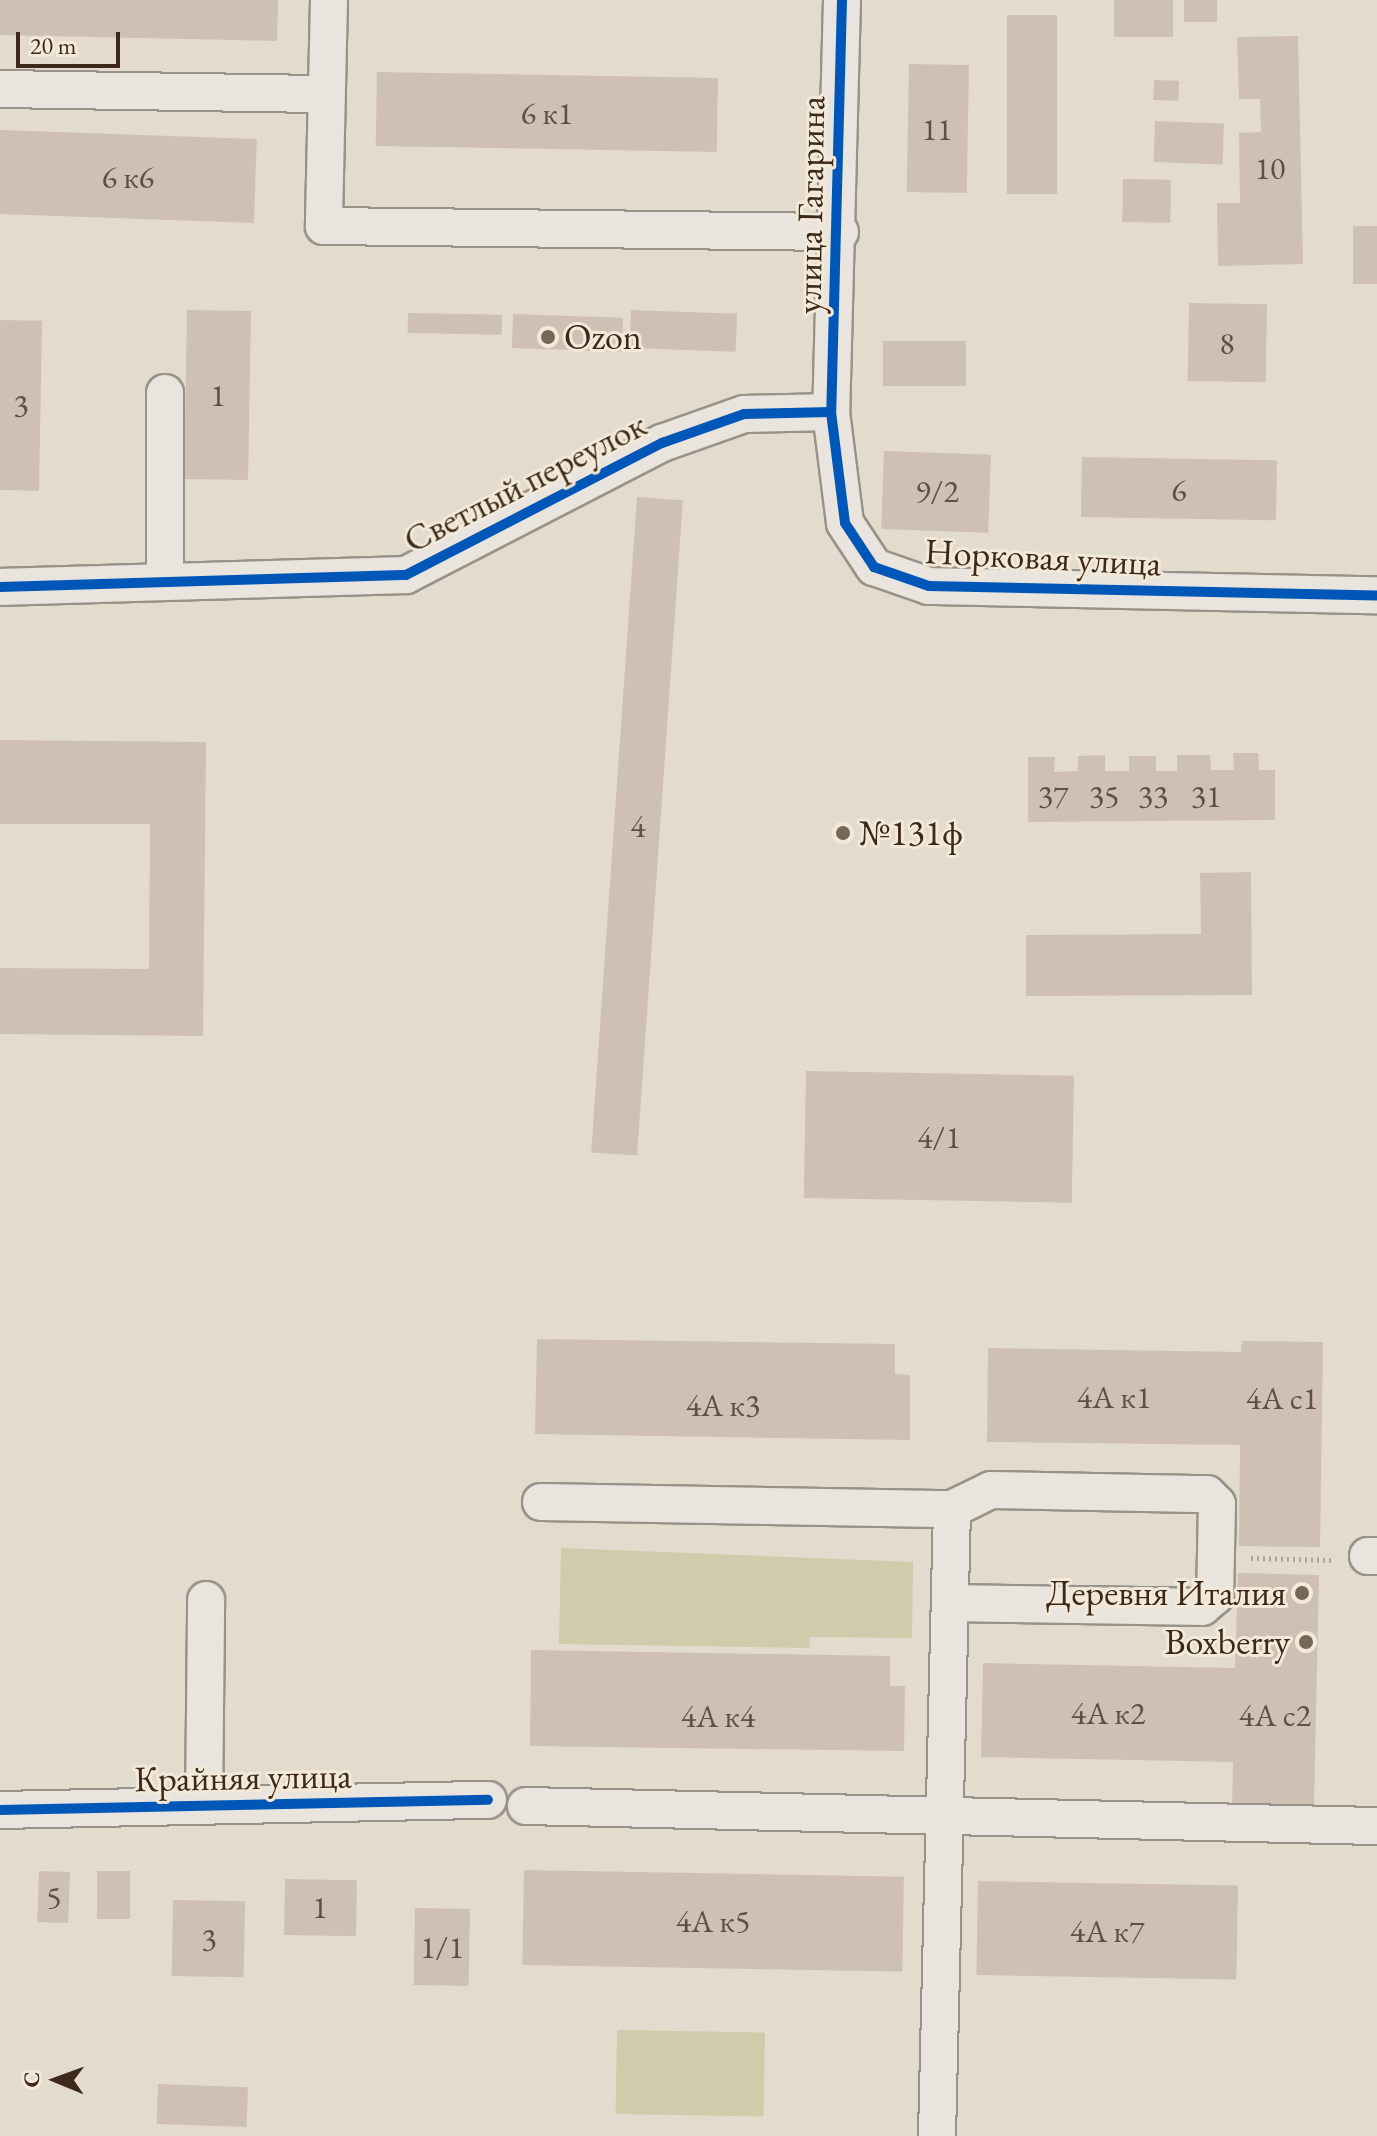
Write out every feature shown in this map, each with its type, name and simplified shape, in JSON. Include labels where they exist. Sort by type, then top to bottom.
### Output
[{"type":"street","points":[[329,0],[324,226],[840,232]]},
{"type":"street","name":"улица Гагарина","points":[[831,412],[840,232],[842,0]]},
{"type":"street","points":[[0,89],[325,94]]},
{"type":"street","points":[[165,393],[165,578]]},
{"type":"street","name":"Светлый переулок","points":[[0,587],[165,578],[406,575],[662,443],[744,414],[831,412]]},
{"type":"street","name":"Норковая улица","points":[[831,412],[845,523],[874,567],[929,586],[1377,595]]},
{"type":"street","points":[[541,1502],[952,1509],[991,1490],[1207,1494],[1217,1504],[1215,1596],[1202,1607],[950,1603]]},
{"type":"street","points":[[937,2136],[952,1509]]},
{"type":"street","points":[[204,1806],[206,1600]]},
{"type":"street","name":"Крайняя улица","points":[[0,1810],[488,1800]]},
{"type":"street","points":[[526,1806],[1377,1826]]},
{"type":"path","points":[[1216,1558],[1360,1557]]},
{"type":"shaded area","points":[[561,1548],[913,1562],[912,1638],[810,1637],[809,1648],[559,1644]]},
{"type":"shaded area","points":[[617,2030],[765,2033],[764,2117],[616,2114]]},
{"type":"building","points":[[0,0],[278,0],[277,41],[0,35]]},
{"type":"building","points":[[1114,0],[1173,0],[1173,37],[1114,37]]},
{"type":"building","points":[[1184,0],[1217,0],[1217,22],[1184,22]]},
{"type":"building","points":[[1007,15],[1057,15],[1057,194],[1007,194]]},
{"type":"building","points":[[1298,36],[1303,264],[1218,266],[1217,203],[1240,203],[1239,133],[1261,132],[1260,99],[1239,99],[1237,37]]},
{"type":"building","points":[[909,64],[969,65],[967,193],[907,192]]},
{"type":"building","points":[[377,72],[718,78],[717,152],[376,146]]},
{"type":"building","points":[[1154,80],[1179,81],[1178,101],[1153,100]]},
{"type":"building","points":[[1155,121],[1224,123],[1223,164],[1154,162]]},
{"type":"building","points":[[0,130],[257,139],[254,223],[0,214]]},
{"type":"building","points":[[1123,179],[1171,180],[1170,223],[1122,222]]},
{"type":"building","points":[[1353,226],[1377,226],[1377,284],[1353,284]]},
{"type":"building","points":[[1189,303],[1267,304],[1266,382],[1188,381]]},
{"type":"building","points":[[187,310],[251,311],[248,480],[184,479]]},
{"type":"building","points":[[631,310],[737,314],[736,352],[630,348]]},
{"type":"building","points":[[408,313],[502,315],[502,335],[408,333]]},
{"type":"building","points":[[513,314],[623,318],[622,352],[512,348]]},
{"type":"building","points":[[0,320],[42,321],[39,491],[0,490]]},
{"type":"building","points":[[883,341],[966,341],[966,386],[883,386]]},
{"type":"building","points":[[884,451],[991,455],[988,533],[881,529]]},
{"type":"building","points":[[1082,457],[1277,460],[1276,520],[1081,517]]},
{"type":"building","points":[[637,497],[683,500],[637,1156],[591,1152]]},
{"type":"building","points":[[0,740],[206,742],[203,1036],[0,1034],[0,968],[149,969],[150,824],[0,824]]},
{"type":"building","points":[[1233,753],[1258,753],[1259,770],[1275,770],[1275,820],[1028,822],[1028,757],[1055,757],[1054,772],[1078,771],[1078,756],[1105,755],[1105,771],[1129,771],[1129,756],[1156,756],[1156,771],[1177,771],[1177,755],[1210,755],[1211,770],[1234,770]]},
{"type":"building","points":[[1251,872],[1252,995],[1026,996],[1026,935],[1201,934],[1200,873]]},
{"type":"building","points":[[806,1071],[1074,1076],[1072,1203],[804,1198]]},
{"type":"building","points":[[537,1339],[895,1344],[895,1374],[910,1375],[910,1440],[535,1434]]},
{"type":"building","points":[[1242,1341],[1323,1342],[1320,1547],[1239,1546],[1240,1445],[987,1442],[988,1348],[1241,1352]]},
{"type":"building","points":[[1238,1573],[1319,1575],[1314,1806],[1232,1804],[1233,1762],[981,1757],[983,1663],[1235,1668]]},
{"type":"building","points":[[531,1650],[890,1656],[890,1686],[905,1686],[904,1751],[530,1746]]},
{"type":"building","points":[[524,1870],[904,1877],[902,1972],[522,1965]]},
{"type":"building","points":[[39,1871],[70,1872],[68,1923],[37,1922]]},
{"type":"building","points":[[97,1871],[130,1871],[130,1919],[97,1919]]},
{"type":"building","points":[[285,1879],[357,1880],[356,1936],[284,1935]]},
{"type":"building","points":[[978,1881],[1238,1886],[1236,1980],[976,1975]]},
{"type":"building","points":[[173,1900],[245,1901],[244,1977],[172,1976]]},
{"type":"building","points":[[415,1908],[470,1909],[469,1986],[414,1985]]},
{"type":"building","points":[[158,2084],[248,2087],[247,2127],[157,2124]]},
{"type":"cycle path","points":[[842,0],[831,412],[845,523],[874,567],[929,586],[1377,595]]},
{"type":"cycle path","points":[[0,587],[406,575],[662,443],[744,414],[831,412]]},
{"type":"cycle path","points":[[0,1810],[488,1800]]},
{"type":"place","name":"Ozon","points":[[548,337]]},
{"type":"place","name":"№131ф","points":[[843,833]]},
{"type":"place","name":"Деревня Италия","points":[[1302,1593]]},
{"type":"place","name":"Boxberry","points":[[1306,1642]]}]
